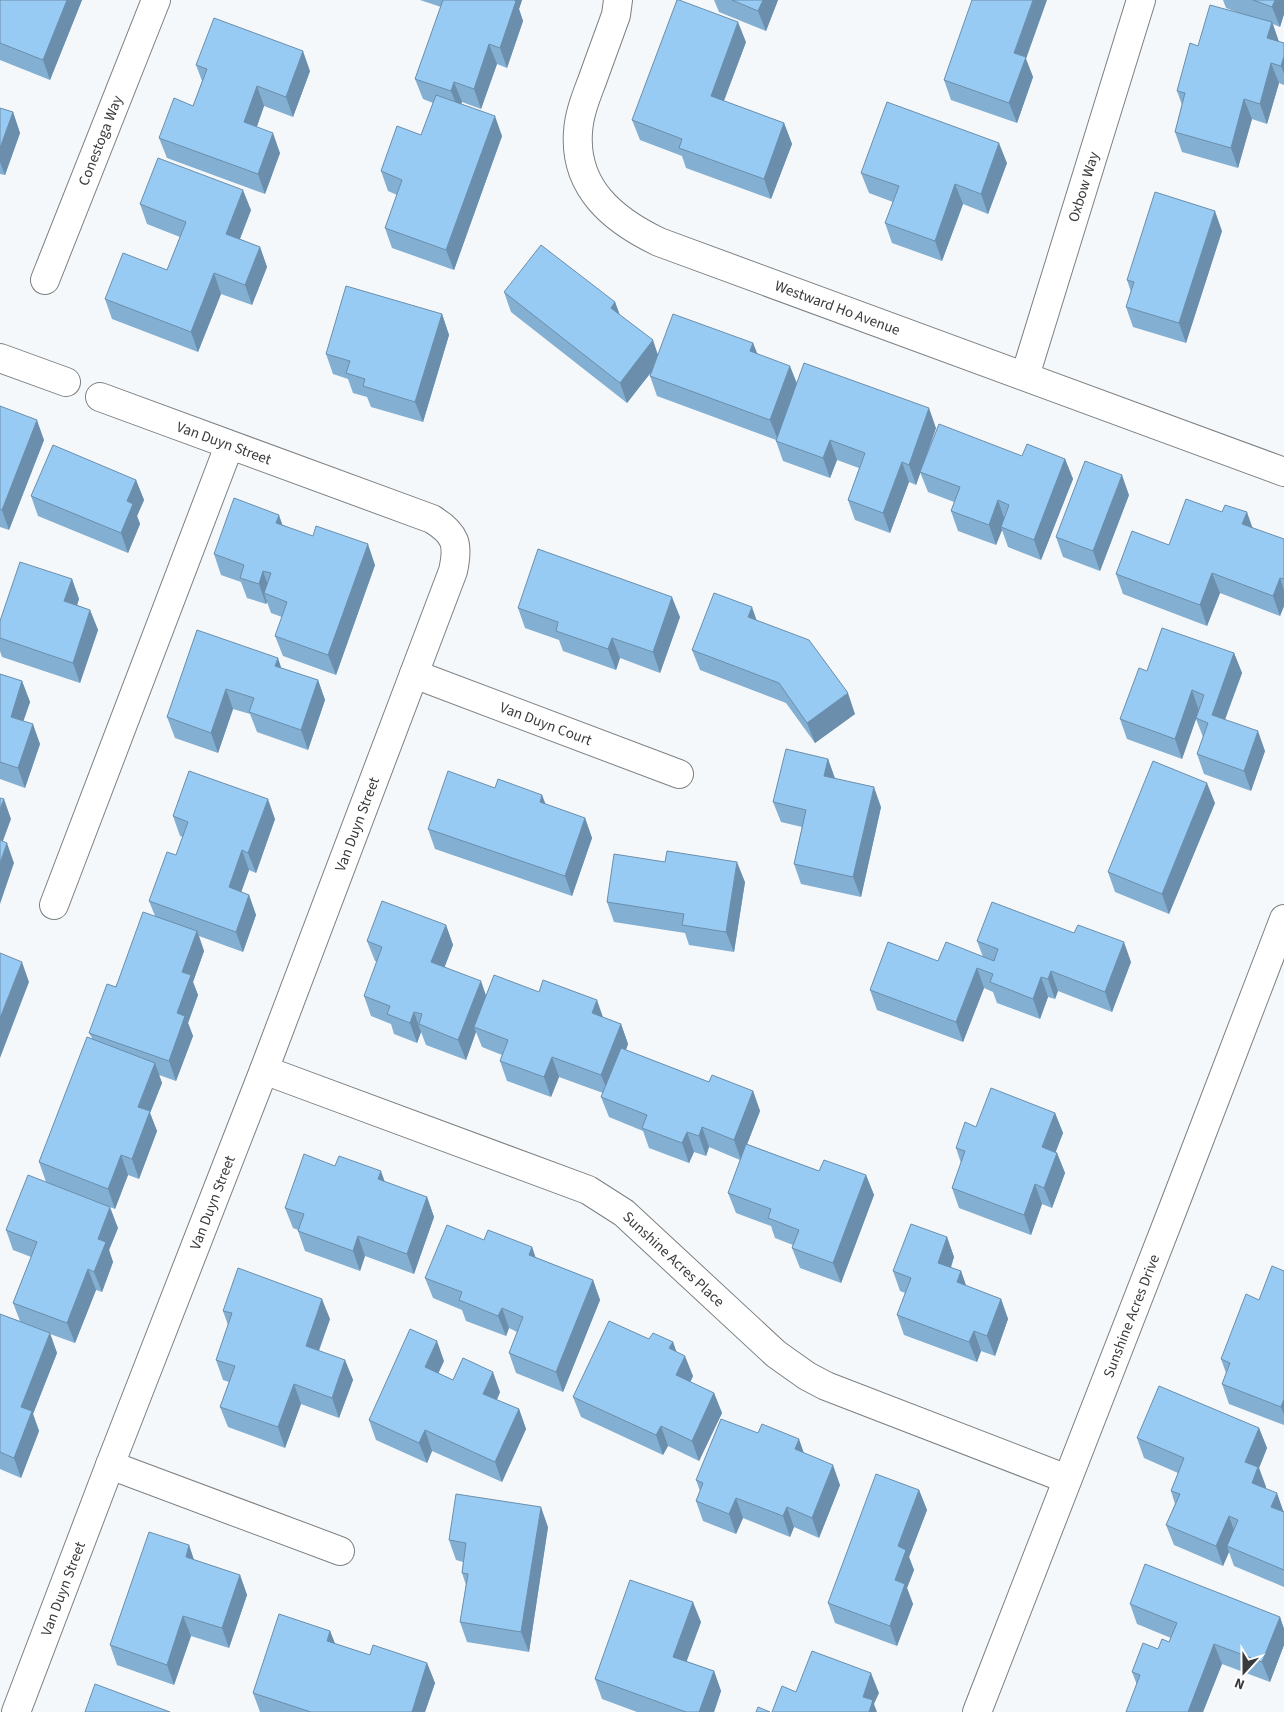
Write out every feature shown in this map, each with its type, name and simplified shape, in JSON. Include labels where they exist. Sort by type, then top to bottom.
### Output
[{"type":"street","name":"Conestoga Way","points":[[45,280],[156,0]]},
{"type":"street","name":"Westward Ho Avenue","points":[[618,0],[616,16],[581,111],[578,149],[582,168],[589,186],[601,203],[638,232],[659,242],[1284,472]]},
{"type":"street","name":"Oxbow Way","points":[[1025,376],[1141,0]]},
{"type":"street","points":[[0,358],[66,382]]},
{"type":"street","name":"Van Duyn Street","points":[[16,1712],[264,1070],[453,571],[457,556],[454,538],[446,528],[432,520],[100,397]]},
{"type":"street","points":[[54,905],[229,446]]},
{"type":"street","name":"Van Duyn Court","points":[[414,674],[678,774]]},
{"type":"street","name":"Sunshine Acres Drive","points":[[977,1712],[1284,919]]},
{"type":"street","name":"Sunshine Acres Place","points":[[264,1070],[588,1190],[624,1213],[776,1354],[807,1376],[826,1386],[1067,1479]]},
{"type":"street","points":[[110,1465],[340,1551]]},
{"type":"building","points":[[0,0],[67,0],[43,60],[0,43]]},
{"type":"building","points":[[443,0],[516,1],[500,48],[489,44],[474,89],[454,82],[451,91],[415,79]]},
{"type":"building","points":[[677,0],[738,22],[711,96],[784,123],[764,179],[679,148],[682,139],[632,120]]},
{"type":"building","points":[[732,0],[763,0],[758,11]]},
{"type":"building","points":[[972,0],[1033,0],[1014,53],[1026,57],[1009,103],[944,80]]},
{"type":"building","points":[[1253,0],[1275,0],[1272,7]]},
{"type":"building","points":[[1210,5],[1272,22],[1267,38],[1284,43],[1284,56],[1281,66],[1271,63],[1260,104],[1244,99],[1231,148],[1175,132],[1185,93],[1177,91],[1190,43],[1198,46]]},
{"type":"building","points":[[214,18],[303,51],[286,97],[257,86],[244,122],[273,133],[258,174],[159,138],[174,98],[193,106],[207,69],[196,65]]},
{"type":"building","points":[[436,95],[495,116],[446,250],[385,228],[402,180],[381,171],[397,126],[421,135]]},
{"type":"building","points":[[887,102],[999,143],[981,194],[955,184],[935,241],[885,223],[899,186],[861,173]]},
{"type":"building","points":[[0,108],[13,112],[0,148]]},
{"type":"building","points":[[158,158],[243,190],[226,234],[260,247],[245,285],[214,273],[191,332],[105,299],[123,253],[167,270],[186,222],[140,204]]},
{"type":"building","points":[[1155,192],[1215,211],[1179,323],[1126,307],[1134,282],[1127,280]]},
{"type":"building","points":[[541,245],[615,302],[611,308],[653,340],[620,383],[504,292]]},
{"type":"building","points":[[346,286],[442,314],[415,402],[363,386],[365,379],[346,373],[350,361],[326,354]]},
{"type":"building","points":[[673,314],[753,343],[750,351],[790,366],[770,420],[650,376]]},
{"type":"building","points":[[804,363],[929,408],[909,465],[902,462],[883,513],[848,500],[865,453],[830,440],[823,458],[776,441]]},
{"type":"building","points":[[0,406],[37,420],[2,510],[0,510]]},
{"type":"building","points":[[939,424],[1022,456],[1027,444],[1065,459],[1034,540],[1001,527],[1009,505],[998,500],[989,525],[951,511],[960,487],[920,472]]},
{"type":"building","points":[[53,445],[136,480],[127,501],[133,504],[121,533],[31,496]]},
{"type":"building","points":[[1085,461],[1122,475],[1093,551],[1056,537]]},
{"type":"building","points":[[234,498],[279,515],[276,523],[313,536],[316,526],[368,544],[328,655],[275,636],[287,602],[264,593],[271,573],[263,571],[259,584],[240,578],[244,565],[214,554]]},
{"type":"building","points":[[1186,499],[1222,512],[1225,505],[1247,512],[1242,524],[1284,539],[1284,579],[1280,578],[1273,596],[1212,573],[1200,605],[1116,574],[1132,531],[1169,545]]},
{"type":"building","points":[[538,549],[672,597],[653,652],[612,638],[608,649],[556,631],[558,622],[518,608]]},
{"type":"building","points":[[20,562],[72,579],[64,601],[90,610],[73,663],[0,638],[0,621]]},
{"type":"building","points":[[714,593],[752,607],[748,617],[809,640],[848,693],[807,723],[779,683],[692,650]]},
{"type":"building","points":[[1162,628],[1234,653],[1212,715],[1258,731],[1244,771],[1197,754],[1208,723],[1196,718],[1204,695],[1192,690],[1175,739],[1120,719],[1139,668],[1147,671]]},
{"type":"building","points":[[197,630],[278,658],[275,666],[318,680],[301,730],[249,712],[254,698],[226,689],[211,733],[167,717]]},
{"type":"building","points":[[0,674],[22,681],[11,717],[33,724],[18,768],[0,762]]},
{"type":"building","points":[[786,749],[828,759],[824,776],[874,787],[853,877],[794,864],[806,810],[773,802]]},
{"type":"building","points":[[1153,761],[1207,783],[1162,894],[1108,872]]},
{"type":"building","points":[[189,771],[268,799],[248,853],[242,850],[229,887],[249,895],[236,932],[149,901],[167,852],[176,855],[188,822],[173,816]]},
{"type":"building","points":[[448,771],[495,788],[498,779],[542,795],[540,802],[585,818],[565,876],[428,829]]},
{"type":"building","points":[[0,798],[4,799],[0,809]]},
{"type":"building","points":[[0,840],[7,843],[0,863]]},
{"type":"building","points":[[667,851],[737,862],[726,932],[682,925],[684,914],[607,902],[614,854],[665,862]]},
{"type":"building","points":[[382,901],[446,925],[431,962],[481,981],[458,1040],[419,1024],[422,1014],[414,1012],[410,1023],[387,1014],[390,1006],[364,996],[382,947],[367,941]]},
{"type":"building","points":[[992,902],[1074,933],[1078,925],[1124,942],[1105,992],[1051,971],[1048,979],[1041,977],[1033,999],[990,982],[993,974],[977,968],[956,1022],[870,990],[888,942],[938,961],[946,942],[994,961],[998,949],[977,941]]},
{"type":"building","points":[[143,912],[197,931],[182,972],[191,975],[177,1013],[185,1016],[169,1061],[89,1033],[107,984],[116,987]]},
{"type":"building","points":[[0,953],[22,962],[0,1018]]},
{"type":"building","points":[[494,975],[539,992],[543,980],[597,1000],[592,1013],[621,1024],[601,1075],[552,1057],[544,1077],[500,1061],[508,1040],[474,1027]]},
{"type":"building","points":[[87,1037],[155,1063],[138,1107],[150,1111],[132,1159],[121,1155],[108,1189],[39,1162]]},
{"type":"building","points":[[621,1048],[709,1082],[712,1075],[753,1091],[734,1140],[702,1127],[699,1136],[687,1132],[682,1143],[642,1128],[647,1115],[601,1097]]},
{"type":"building","points":[[991,1088],[1055,1113],[1042,1147],[1057,1153],[1044,1188],[1035,1184],[1024,1215],[952,1188],[965,1151],[956,1148],[965,1122],[976,1127]]},
{"type":"building","points":[[746,1144],[819,1171],[824,1160],[866,1175],[833,1263],[792,1248],[799,1230],[768,1218],[771,1209],[728,1193]]},
{"type":"building","points":[[304,1154],[335,1166],[339,1156],[381,1171],[378,1179],[427,1197],[407,1254],[358,1236],[353,1251],[298,1231],[304,1214],[285,1208]]},
{"type":"building","points":[[28,1175],[110,1207],[98,1239],[106,1242],[94,1272],[88,1269],[67,1323],[13,1303],[37,1242],[6,1230]]},
{"type":"building","points":[[911,1224],[947,1237],[938,1263],[961,1271],[957,1282],[1001,1299],[987,1336],[974,1331],[969,1342],[897,1315],[911,1278],[893,1271]]},
{"type":"building","points":[[447,1225],[484,1240],[488,1230],[532,1247],[529,1255],[593,1280],[556,1372],[509,1353],[523,1317],[502,1308],[498,1316],[459,1300],[462,1292],[425,1278]]},
{"type":"building","points":[[1272,1266],[1284,1271],[1284,1399],[1281,1407],[1222,1384],[1230,1363],[1221,1359],[1246,1294],[1259,1300]]},
{"type":"building","points":[[238,1268],[322,1299],[306,1346],[345,1360],[332,1398],[294,1384],[278,1427],[220,1407],[235,1366],[216,1360],[232,1313],[223,1311]]},
{"type":"building","points":[[0,1314],[50,1333],[21,1407],[32,1411],[14,1458],[0,1452]]},
{"type":"building","points":[[609,1321],[649,1339],[653,1333],[673,1342],[669,1348],[685,1356],[676,1375],[714,1393],[692,1441],[661,1426],[656,1435],[573,1397]]},
{"type":"building","points":[[410,1329],[437,1341],[425,1367],[453,1380],[463,1358],[493,1372],[483,1394],[519,1409],[495,1462],[425,1430],[419,1443],[369,1420]]},
{"type":"building","points":[[1159,1386],[1259,1428],[1245,1462],[1258,1467],[1252,1483],[1277,1493],[1271,1507],[1284,1512],[1284,1570],[1227,1546],[1238,1520],[1229,1516],[1216,1546],[1166,1525],[1180,1494],[1171,1491],[1184,1458],[1137,1438]]},
{"type":"building","points":[[721,1419],[758,1433],[762,1424],[799,1439],[795,1449],[833,1465],[812,1518],[787,1507],[783,1516],[736,1498],[729,1514],[696,1501],[703,1483],[696,1480]]},
{"type":"building","points":[[876,1474],[919,1490],[898,1546],[906,1550],[895,1580],[905,1584],[890,1626],[828,1603]]},
{"type":"building","points":[[456,1494],[541,1507],[521,1632],[460,1622],[468,1574],[462,1573],[466,1543],[449,1540]]},
{"type":"building","points":[[149,1532],[189,1545],[186,1557],[240,1575],[222,1628],[183,1616],[167,1665],[110,1645]]},
{"type":"building","points":[[1145,1564],[1280,1617],[1262,1662],[1214,1644],[1188,1712],[1126,1712],[1140,1675],[1132,1672],[1143,1643],[1158,1649],[1162,1639],[1169,1642],[1177,1623],[1130,1604]]},
{"type":"building","points":[[630,1580],[693,1602],[673,1657],[714,1671],[699,1712],[686,1712],[595,1679]]},
{"type":"building","points":[[279,1614],[330,1631],[327,1641],[370,1655],[373,1645],[427,1663],[412,1712],[311,1712],[253,1693]]},
{"type":"building","points":[[812,1651],[871,1673],[863,1697],[873,1700],[869,1712],[772,1712],[782,1686],[796,1692]]},
{"type":"building","points":[[95,1684],[170,1712],[85,1712]]},
{"type":"building","points":[[758,1707],[770,1712],[756,1712]]}]
